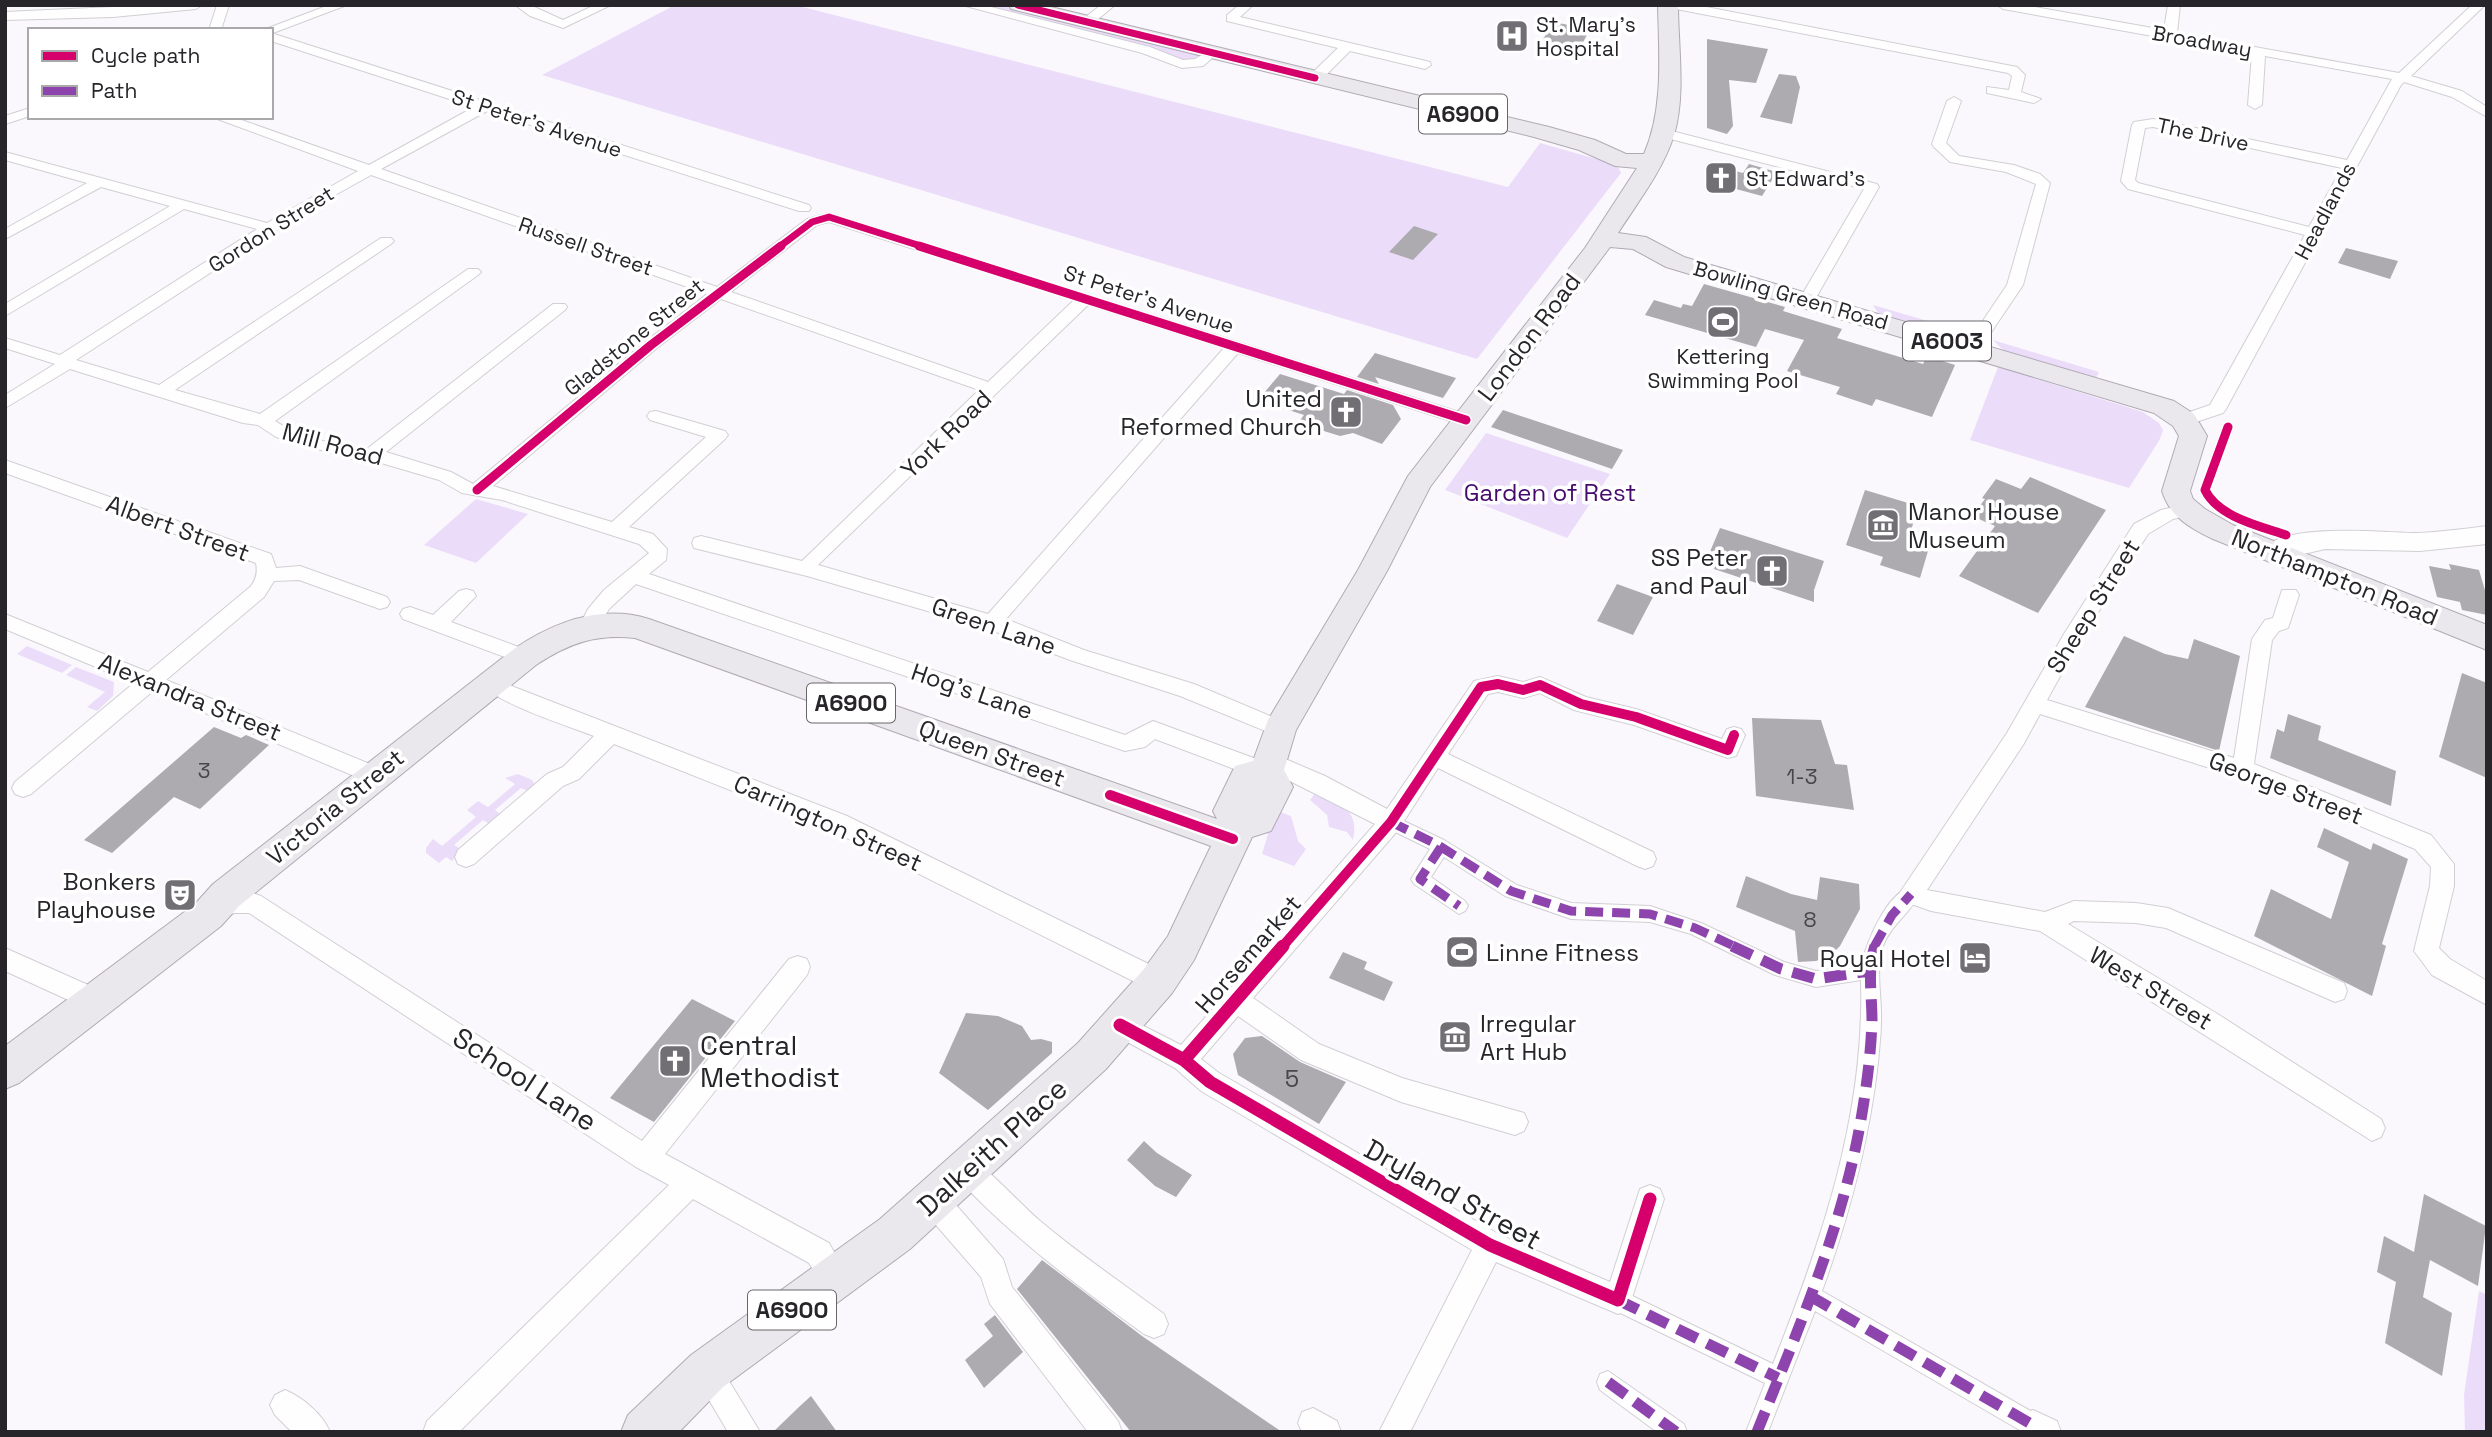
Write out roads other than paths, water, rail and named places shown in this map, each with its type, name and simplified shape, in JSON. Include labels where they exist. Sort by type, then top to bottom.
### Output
[{"type":"main road","name":"A6900","points":[[1018,5],[1587,145],[1606,156],[1623,161],[1652,161]]},
{"type":"main road","name":"London Road","points":[[1271,754],[1373,571],[1418,482],[1586,262],[1652,161],[1664,133],[1669,88],[1668,5]]},
{"type":"main road","name":"Bowling Green Road","points":[[1610,229],[1638,242],[1669,262]]},
{"type":"main road","name":"Bowling Green Road","points":[[1610,229],[1636,254],[1807,300],[1975,350],[2164,407],[2184,419]]},
{"type":"main road","name":"A6003","points":[[1586,262],[1608,257],[1669,262]]},
{"type":"main road","points":[[2184,419],[2193,436],[2176,491],[2177,499],[2187,510]]},
{"type":"main road","name":"Northampton Road","points":[[2187,510],[2223,532],[2487,638]]},
{"type":"main road","points":[[2274,552],[2299,542],[2327,539],[2415,542],[2487,535]]},
{"type":"main road","name":"Queen Street","points":[[590,625],[617,624],[638,627],[1237,831]]},
{"type":"main road","name":"Victoria Street","points":[[5,1070],[208,915],[226,894],[525,657],[551,638],[590,625]]},
{"type":"main road","points":[[1237,831],[1259,821],[1276,787],[1271,754]]},
{"type":"main road","name":"Horsemarket","points":[[1139,1003],[1181,948],[1237,831]]},
{"type":"main road","name":"Dalkeith Place","points":[[835,1279],[894,1234],[967,1171],[1092,1056],[1139,1003]]},
{"type":"main road","name":"A6900","points":[[645,1432],[707,1371],[835,1279]]},
{"type":"street","points":[[5,16],[101,14],[196,5]]},
{"type":"street","points":[[216,28],[223,5]]},
{"type":"street","points":[[273,29],[341,5]]},
{"type":"street","points":[[522,5],[534,13],[563,24],[605,5]]},
{"type":"street","points":[[968,5],[1146,50],[1182,64],[1198,63],[1212,53]]},
{"type":"street","points":[[1087,22],[1109,5]]},
{"type":"street","points":[[1247,5],[1231,19],[1425,65]]},
{"type":"street","points":[[1676,5],[2012,70],[2019,75],[2014,95]]},
{"type":"street","name":"Broadway","points":[[2003,5],[2401,77],[2457,94],[2487,113]]},
{"type":"street","points":[[2170,35],[2174,5]]},
{"type":"street","name":"Headlands","points":[[2184,419],[2217,409],[2349,165],[2401,77],[2479,5]]},
{"type":"street","name":"St Peter's Avenue","points":[[273,38],[804,208]]},
{"type":"street","points":[[1315,78],[1346,47]]},
{"type":"street","points":[[2255,105],[2259,51]]},
{"type":"street","points":[[1992,90],[2034,99]]},
{"type":"street","points":[[1954,101],[1940,144],[1948,154],[1955,159],[2024,172],[2043,183],[2015,285],[1982,334],[1975,350]]},
{"type":"street","name":"Gordon Street","points":[[5,403],[269,229],[485,107]]},
{"type":"street","points":[[5,120],[28,113]]},
{"type":"street","name":"Russell Street","points":[[225,119],[992,389]]},
{"type":"street","name":"The Drive","points":[[2313,233],[2133,187],[2128,181],[2139,125],[2153,123],[2349,165]]},
{"type":"street","points":[[1664,133],[1872,187],[1807,300]]},
{"type":"street","points":[[5,167],[12,158],[269,229]]},
{"type":"street","points":[[5,235],[99,182]]},
{"type":"street","points":[[5,311],[183,204]]},
{"type":"street","name":"St Peter's Avenue","points":[[819,218],[828,217],[856,225],[1466,421]]},
{"type":"street","name":"Gladstone Street","points":[[477,490],[719,293],[819,218]]},
{"type":"street","points":[[161,392],[386,241]]},
{"type":"street","points":[[262,420],[275,414],[473,272]]},
{"type":"street","name":"York Road","points":[[807,569],[812,560],[1086,298]]},
{"type":"street","points":[[372,454],[559,307]]},
{"type":"street","name":"Mill Road","points":[[5,343],[249,419],[262,420],[282,433],[352,453],[372,454],[445,476],[463,487],[514,497],[646,538],[658,549],[659,555],[634,576]]},
{"type":"street","points":[[992,622],[1234,347]]},
{"type":"street","points":[[616,529],[719,435],[656,416]]},
{"type":"street","name":"Albert Street","points":[[5,466],[261,558],[267,575],[257,592],[23,788]]},
{"type":"street","name":"Sheep Street","points":[[1912,894],[1993,772],[2071,639],[2141,529],[2168,514],[2187,510]]},
{"type":"street","name":"Green Lane","points":[[701,543],[807,569],[992,622],[1077,655],[1187,690],[1271,754]]},
{"type":"street","points":[[267,575],[300,573],[380,602]]},
{"type":"street","points":[[590,625],[609,595],[634,576]]},
{"type":"street","name":"Hog's Lane","points":[[634,576],[1125,743],[1138,741],[1153,729],[1271,754]]},
{"type":"street","points":[[2243,769],[2262,639],[2272,625],[2281,623],[2289,595]]},
{"type":"street","points":[[436,624],[466,596]]},
{"type":"street","points":[[410,614],[525,657]]},
{"type":"street","name":"Alexandra Street","points":[[5,621],[374,775]]},
{"type":"street","name":"Carrington Street","points":[[492,683],[507,694],[839,823],[1139,1003]]},
{"type":"street","name":"Horsemarket","points":[[1184,1060],[1391,822],[1481,687],[1498,684],[1523,690],[1540,685],[1581,704],[1636,717],[1728,750],[1734,735]]},
{"type":"street","name":"George Street","points":[[2035,704],[2243,769],[2423,842],[2442,864],[2442,886],[2426,951],[2441,967],[2487,994]]},
{"type":"street","points":[[466,857],[555,780],[571,773],[610,734]]},
{"type":"street","points":[[1271,754],[1317,782],[1441,847],[1511,891],[1571,911],[1650,914],[1695,928],[1781,969],[1816,979],[1868,971]]},
{"type":"street","points":[[1435,757],[1645,859]]},
{"type":"street","points":[[1441,847],[1420,878],[1459,905]]},
{"type":"street","points":[[1756,1432],[1810,1296],[1850,1170],[1871,1043],[1868,971],[1872,948],[1882,928],[1912,894]]},
{"type":"street","name":"West Street","points":[[1912,894],[1931,901],[2045,922],[2207,1021],[2372,1128]]},
{"type":"street","name":"School Lane","points":[[208,915],[232,903],[253,903],[645,1158],[819,1253],[835,1279]]},
{"type":"street","points":[[2045,922],[2074,911],[2136,913],[2168,918],[2335,990]]},
{"type":"street","points":[[5,959],[97,1000]]},
{"type":"street","points":[[645,1158],[798,967]]},
{"type":"street","points":[[1234,1000],[1310,1052],[1401,1090],[1515,1122]]},
{"type":"street","points":[[1139,1003],[1184,1060]]},
{"type":"street","name":"Dryland Street","points":[[1184,1060],[1210,1082],[1490,1245],[1618,1300],[1779,1378]]},
{"type":"street","points":[[967,1171],[1043,1243],[1154,1324]]},
{"type":"street","points":[[438,1432],[689,1184]]},
{"type":"street","points":[[1618,1300],[1650,1199]]},
{"type":"street","points":[[933,1200],[993,1269],[1000,1294],[1107,1432]]},
{"type":"street","points":[[1394,1432],[1490,1245]]},
{"type":"street","points":[[1810,1296],[2039,1428]]},
{"type":"street","points":[[707,1371],[745,1432]]},
{"type":"street","points":[[1608,1382],[1676,1432]]},
{"type":"street","points":[[285,1405],[315,1432]]},
{"type":"place","name":"St. Mary's Hospital","points":[[1512,36]]},
{"type":"place","name":"St Edward's","points":[[1721,178]]},
{"type":"place","name":"Kettering Swimming Pool","points":[[1723,322]]},
{"type":"place","name":"United Reformed Church","points":[[1346,412]]},
{"type":"place","name":"Manor House Museum","points":[[1883,525]]},
{"type":"place","name":"SS Peter and Paul","points":[[1772,571]]},
{"type":"place","name":"Bonkers Playhouse","points":[[180,895]]},
{"type":"place","name":"Linne Fitness","points":[[1462,952]]},
{"type":"place","name":"Royal Hotel","points":[[1975,958]]},
{"type":"place","name":"Irregular Art Hub","points":[[1455,1037]]},
{"type":"place","name":"Central Methodist","points":[[675,1061]]},
{"type":"park label","name":"Garden of Rest","points":[[1550,492]]}]
